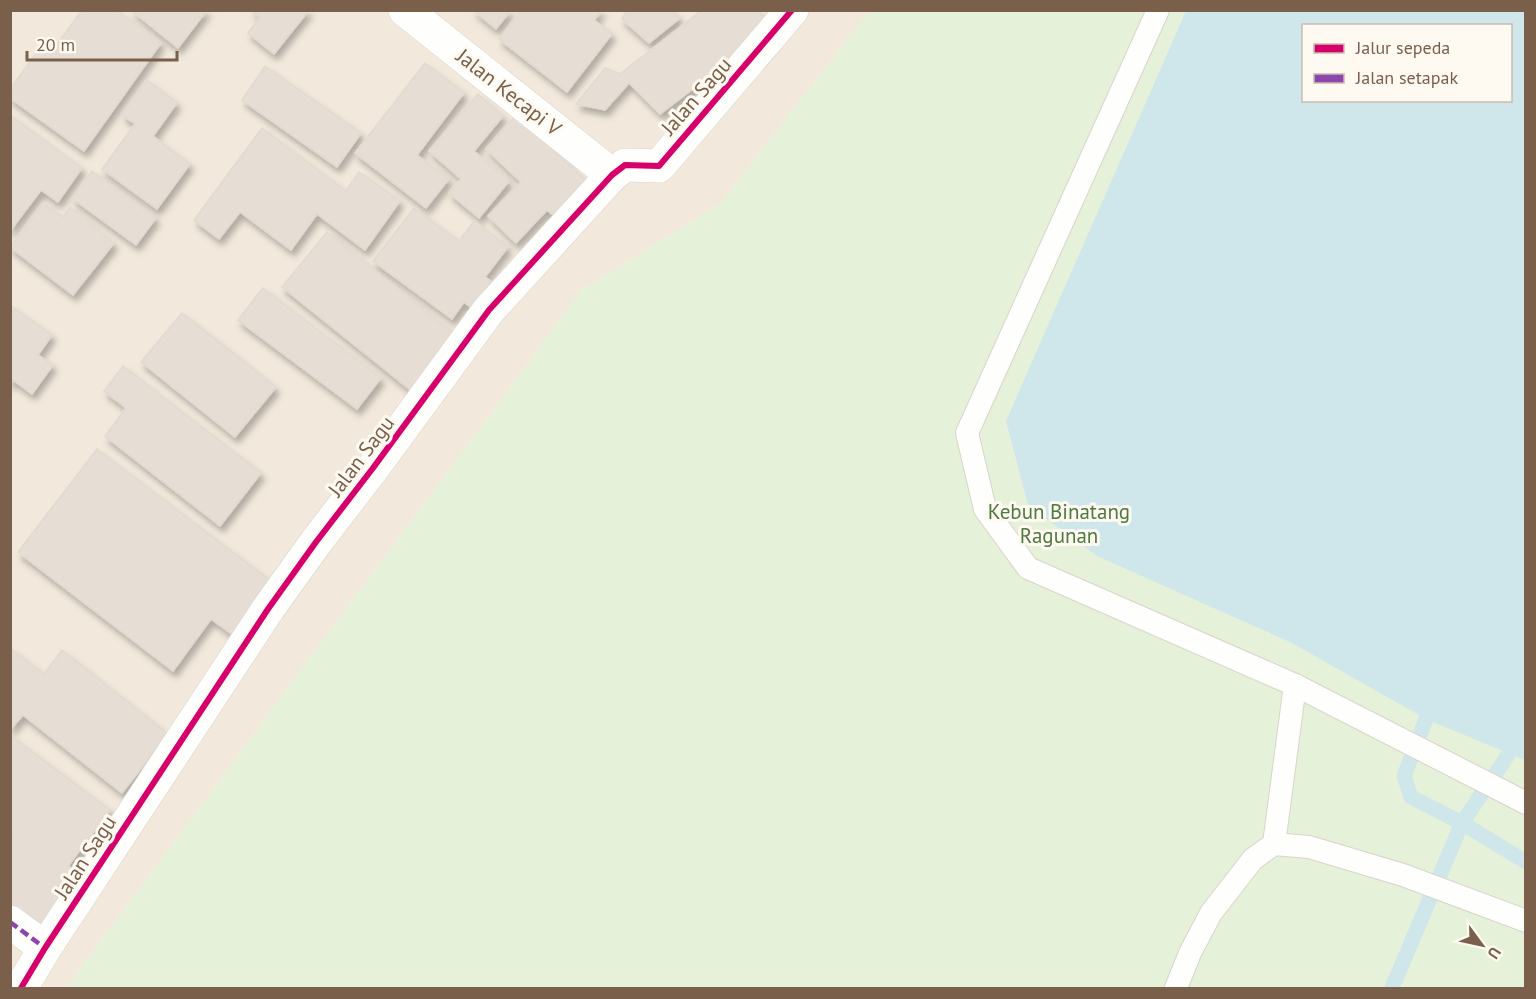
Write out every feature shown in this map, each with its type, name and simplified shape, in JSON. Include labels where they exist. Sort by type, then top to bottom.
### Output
[{"type":"street","name":"Jalan Kecapi V","points":[[405,10],[612,175]]},
{"type":"street","name":"Jalan Sagu","points":[[21,988],[268,609],[489,310],[612,175],[625,165],[658,166],[792,10]]},
{"type":"street","points":[[10,922],[45,948]]},
{"type":"lane","points":[[1158,10],[967,433],[985,509],[1028,568],[1294,685],[1526,803]]},
{"type":"lane","points":[[1274,844],[1294,685]]},
{"type":"lane","points":[[1176,988],[1190,953],[1211,913],[1253,859],[1274,844],[1309,847],[1403,875],[1526,921]]},
{"type":"shaded area","points":[[10,11],[869,11],[721,203],[582,290],[66,988],[11,988]]},
{"type":"green space","name":"Kebun Binatang Ragunan","points":[[869,11],[1525,11],[1525,988],[66,988],[582,290],[721,203]]},
{"type":"water","points":[[1186,11],[1525,11],[1525,760],[1426,719],[1292,643],[1097,556],[1028,505],[1006,421]]},
{"type":"building","points":[[82,10],[116,10],[161,43],[84,151],[10,98],[10,89],[46,40],[55,47]]},
{"type":"building","points":[[131,10],[207,10],[178,48]]},
{"type":"building","points":[[251,10],[309,10],[274,54],[248,33],[260,17]]},
{"type":"building","points":[[473,10],[511,10],[496,29]]},
{"type":"building","points":[[521,10],[602,10],[594,20],[612,34],[567,92],[499,39]]},
{"type":"building","points":[[627,10],[671,10],[680,18],[649,43],[622,19]]},
{"type":"building","points":[[702,10],[758,10],[771,29],[660,114],[629,83],[605,110],[576,104],[605,68],[620,74]]},
{"type":"building","points":[[425,63],[464,93],[417,155],[449,179],[426,208],[355,153]]},
{"type":"building","points":[[265,66],[361,133],[337,167],[242,100]]},
{"type":"building","points":[[147,80],[177,103],[153,136],[190,164],[157,209],[102,169],[135,124],[122,115]]},
{"type":"building","points":[[478,94],[503,116],[474,151],[509,181],[479,218],[449,193],[461,179],[429,151]]},
{"type":"building","points":[[10,115],[82,168],[58,202],[41,190],[10,231]]},
{"type":"building","points":[[516,115],[590,185],[558,219],[547,210],[516,243],[488,216],[521,182],[486,149]]},
{"type":"building","points":[[262,128],[346,191],[359,172],[400,201],[365,250],[317,214],[291,250],[240,212],[219,239],[194,220]]},
{"type":"building","points":[[92,171],[156,218],[136,245],[72,198]]},
{"type":"building","points":[[43,203],[63,217],[70,207],[114,243],[73,295],[10,247]]},
{"type":"building","points":[[414,208],[459,241],[474,221],[508,247],[485,277],[499,287],[479,314],[464,302],[452,319],[373,261]]},
{"type":"building","points":[[327,232],[463,341],[418,396],[282,287]]},
{"type":"building","points":[[263,288],[381,378],[357,409],[238,320]]},
{"type":"building","points":[[10,305],[52,335],[38,355],[53,365],[32,394],[13,380],[10,384]]},
{"type":"building","points":[[182,313],[276,387],[235,437],[141,362]]},
{"type":"building","points":[[123,366],[261,473],[220,526],[105,436],[126,408],[104,391]]},
{"type":"building","points":[[97,449],[276,585],[236,637],[211,619],[173,671],[18,552]]},
{"type":"building","points":[[10,648],[44,674],[62,650],[168,734],[122,793],[23,715],[10,730]]},
{"type":"building","points":[[10,735],[110,810],[68,866],[78,873],[38,927],[10,906],[10,841],[13,836],[10,834]]},
{"type":"waterway","points":[[1426,719],[1404,776],[1411,797],[1462,823],[1526,862]]},
{"type":"waterway","points":[[1392,988],[1462,823],[1510,752]]},
{"type":"marked path","points":[[10,922],[45,948]]},
{"type":"cycle path","points":[[21,988],[268,609],[489,310],[612,175],[625,165],[659,166],[792,10]]}]
